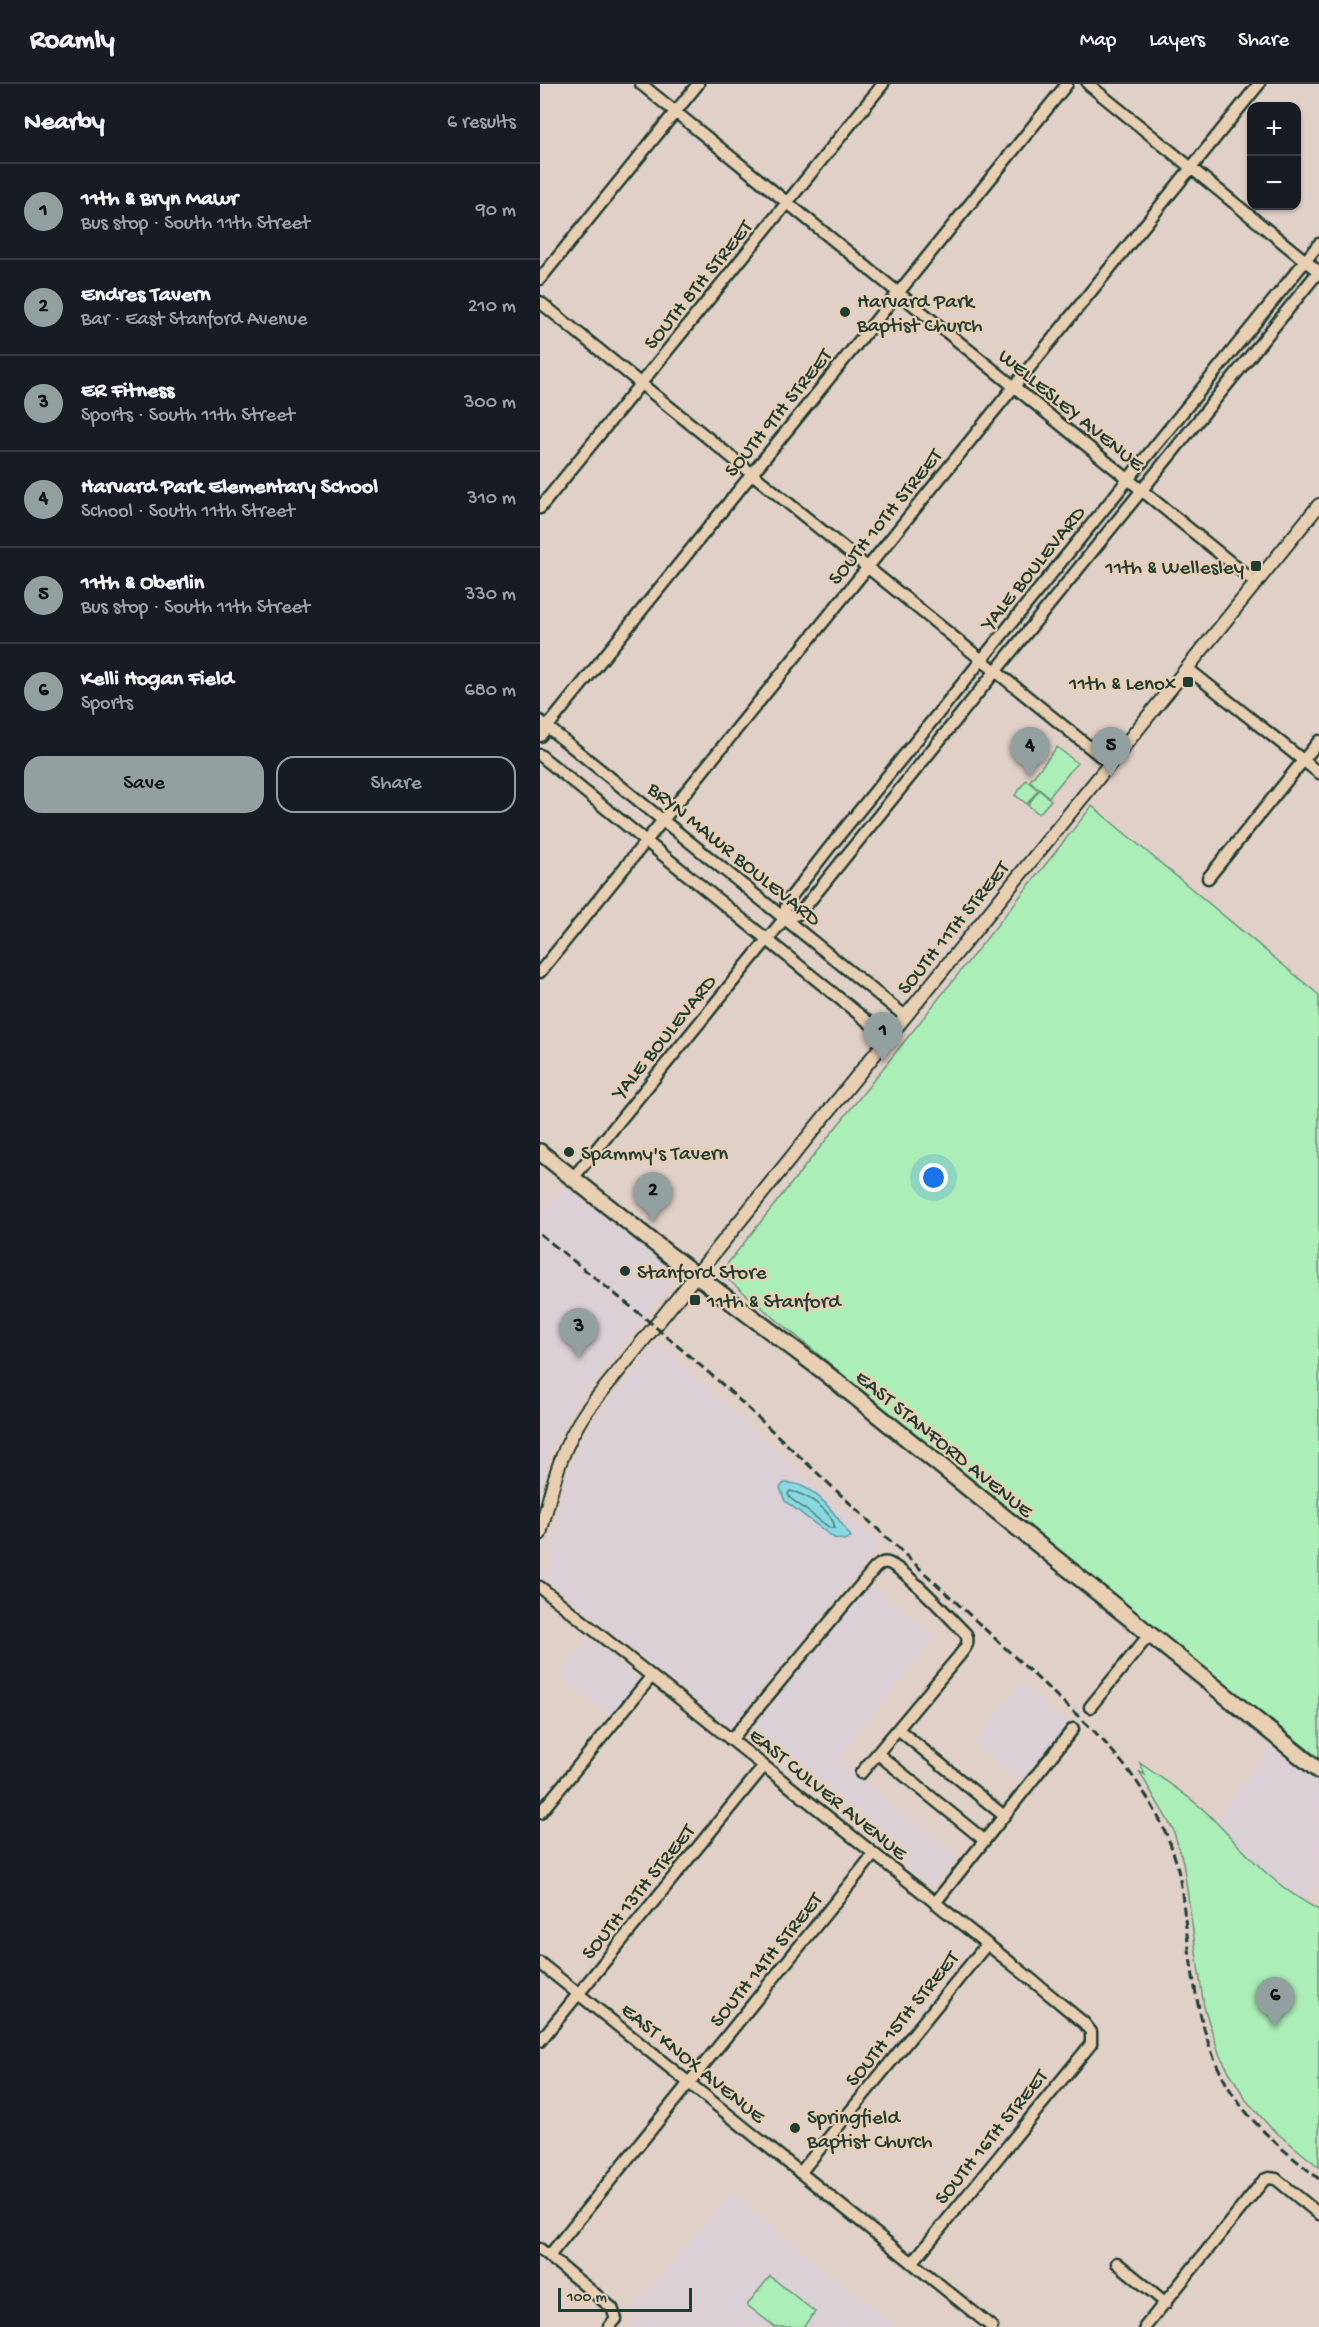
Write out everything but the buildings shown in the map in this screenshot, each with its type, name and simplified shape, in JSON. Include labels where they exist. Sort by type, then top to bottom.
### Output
[{"type":"main road","name":"EAST STANFORD AVENUE","points":[[540,1152],[822,1370],[1319,1771]]},
{"type":"street","name":"WELLESLEY AVENUE","points":[[641,84],[1256,583]]},
{"type":"street","points":[[540,279],[698,84]]},
{"type":"street","name":"SOUTH 8TH STREET","points":[[540,508],[884,84]]},
{"type":"street","name":"SOUTH 9TH STREET","points":[[540,736],[544,724],[752,474],[1067,84]]},
{"type":"street","points":[[1088,84],[1319,272]]},
{"type":"street","name":"SOUTH 10TH STREET","points":[[540,972],[1259,84]]},
{"type":"street","name":"YALE BOULEVARD","points":[[784,919],[787,902],[1319,244]]},
{"type":"street","name":"YALE BOULEVARD","points":[[573,1178],[766,940],[784,919],[800,913],[1319,272]]},
{"type":"street","points":[[540,302],[1109,763]]},
{"type":"street","name":"SOUTH 11TH STREET","points":[[540,1534],[556,1467],[579,1422],[696,1274],[1319,505]]},
{"type":"street","points":[[1187,668],[1319,773]]},
{"type":"street","name":"BRYN MAWR BOULEVARD","points":[[544,724],[905,1016]]},
{"type":"street","points":[[1208,878],[1319,741]]},
{"type":"street","points":[[540,755],[887,1039]]},
{"type":"street","points":[[731,1740],[875,1568],[882,1563],[888,1563],[906,1575],[966,1634],[968,1640],[959,1656],[861,1773]]},
{"type":"street","name":"EAST CULVER AVENUE","points":[[540,1587],[987,1944],[1084,2023],[1091,2032]]},
{"type":"street","points":[[1090,1707],[1149,1635]]},
{"type":"street","points":[[540,1813],[651,1677]]},
{"type":"street","points":[[935,1903],[1073,1729]]},
{"type":"street","points":[[899,1730],[1003,1815]]},
{"type":"street","points":[[878,1754],[984,1840]]},
{"type":"street","name":"SOUTH 13TH STREET","points":[[540,2041],[764,1766]]},
{"type":"street","name":"SOUTH 14TH STREET","points":[[544,2253],[690,2084],[874,1854]]},
{"type":"street","name":"SOUTH 15TH STREET","points":[[800,2173],[987,1944]]},
{"type":"street","name":"EAST KNOX AVENUE","points":[[540,1963],[912,2263],[978,2323],[992,2327]]},
{"type":"street","name":"SOUTH 16TH STREET","points":[[912,2263],[1091,2044],[1091,2032]]},
{"type":"street","points":[[1146,2327],[1260,2184],[1269,2178],[1276,2180],[1319,2214]]},
{"type":"street","points":[[544,2253],[612,2308],[612,2323]]},
{"type":"street","points":[[1117,2263],[1166,2303]]},
{"type":"shaded area","points":[[564,1186],[669,1268],[672,1278],[669,1286],[576,1404],[554,1441],[540,1491],[540,1215]]},
{"type":"shaded area","points":[[659,1343],[879,1545],[729,1728],[547,1580],[565,1478],[587,1431]]},
{"type":"shaded area","points":[[869,1583],[935,1637],[838,1760],[957,1856],[932,1886],[748,1739],[748,1734]]},
{"type":"shaded area","points":[[589,1638],[637,1677],[638,1683],[610,1717],[559,1675]]},
{"type":"shaded area","points":[[1022,1682],[1069,1723],[1020,1781],[974,1744]]},
{"type":"shaded area","points":[[1271,1746],[1319,1784],[1319,1883],[1290,1917],[1199,1842]]},
{"type":"shaded area","points":[[731,2193],[897,2327],[630,2327],[638,2317],[631,2311]]},
{"type":"green space","points":[[1057,747],[1077,763],[1049,797],[1030,781]]},
{"type":"green space","points":[[1026,780],[1038,790],[1027,804],[1015,795]]},
{"type":"green space","points":[[1039,790],[1051,800],[1039,814],[1028,805]]},
{"type":"green space","points":[[1092,806],[1319,995],[1319,1758],[1042,1539],[720,1273]]},
{"type":"green space","points":[[1140,1763],[1199,1806],[1272,1878],[1319,1910],[1319,2167],[1271,2128],[1246,2100],[1220,2056],[1204,2007],[1183,1862],[1173,1829],[1139,1771],[1145,1775]]},
{"type":"green space","points":[[770,2276],[815,2312],[803,2327],[775,2327],[747,2305]]},
{"type":"water","points":[[784,1483],[795,1484],[814,1493],[831,1510],[851,1537],[844,1540],[834,1538],[785,1501],[780,1488]]},
{"type":"railway","points":[[540,1234],[645,1318],[723,1385],[1091,1728],[1118,1758],[1143,1790],[1171,1845],[1180,1878],[1199,2009],[1221,2073],[1232,2093],[1251,2118],[1295,2160],[1319,2179]]},
{"type":"place","name":"Harvard Park Baptist Church","points":[[845,312]]},
{"type":"place","name":"11th & Wellesley","points":[[1256,566]]},
{"type":"place","name":"11th & Lenox","points":[[1188,682]]},
{"type":"place","name":"Harvard Park Elementary School","points":[[1030,777]]},
{"type":"place","name":"11th & Oberlin","points":[[1111,777]]},
{"type":"place","name":"11th & Bryn Mawr","points":[[883,1062]]},
{"type":"place","name":"Spammy's Tavern","points":[[569,1152]]},
{"type":"place","name":"Endres Tavern","points":[[653,1222]]},
{"type":"place","name":"Stanford Store","points":[[625,1271]]},
{"type":"place","name":"11th & Stanford","points":[[695,1300]]},
{"type":"place","name":"ER Fitness","points":[[579,1358]]},
{"type":"place","name":"Kelli Hogan Field","points":[[1275,2027]]},
{"type":"place","name":"Springfield Baptist Church","points":[[795,2128]]}]
